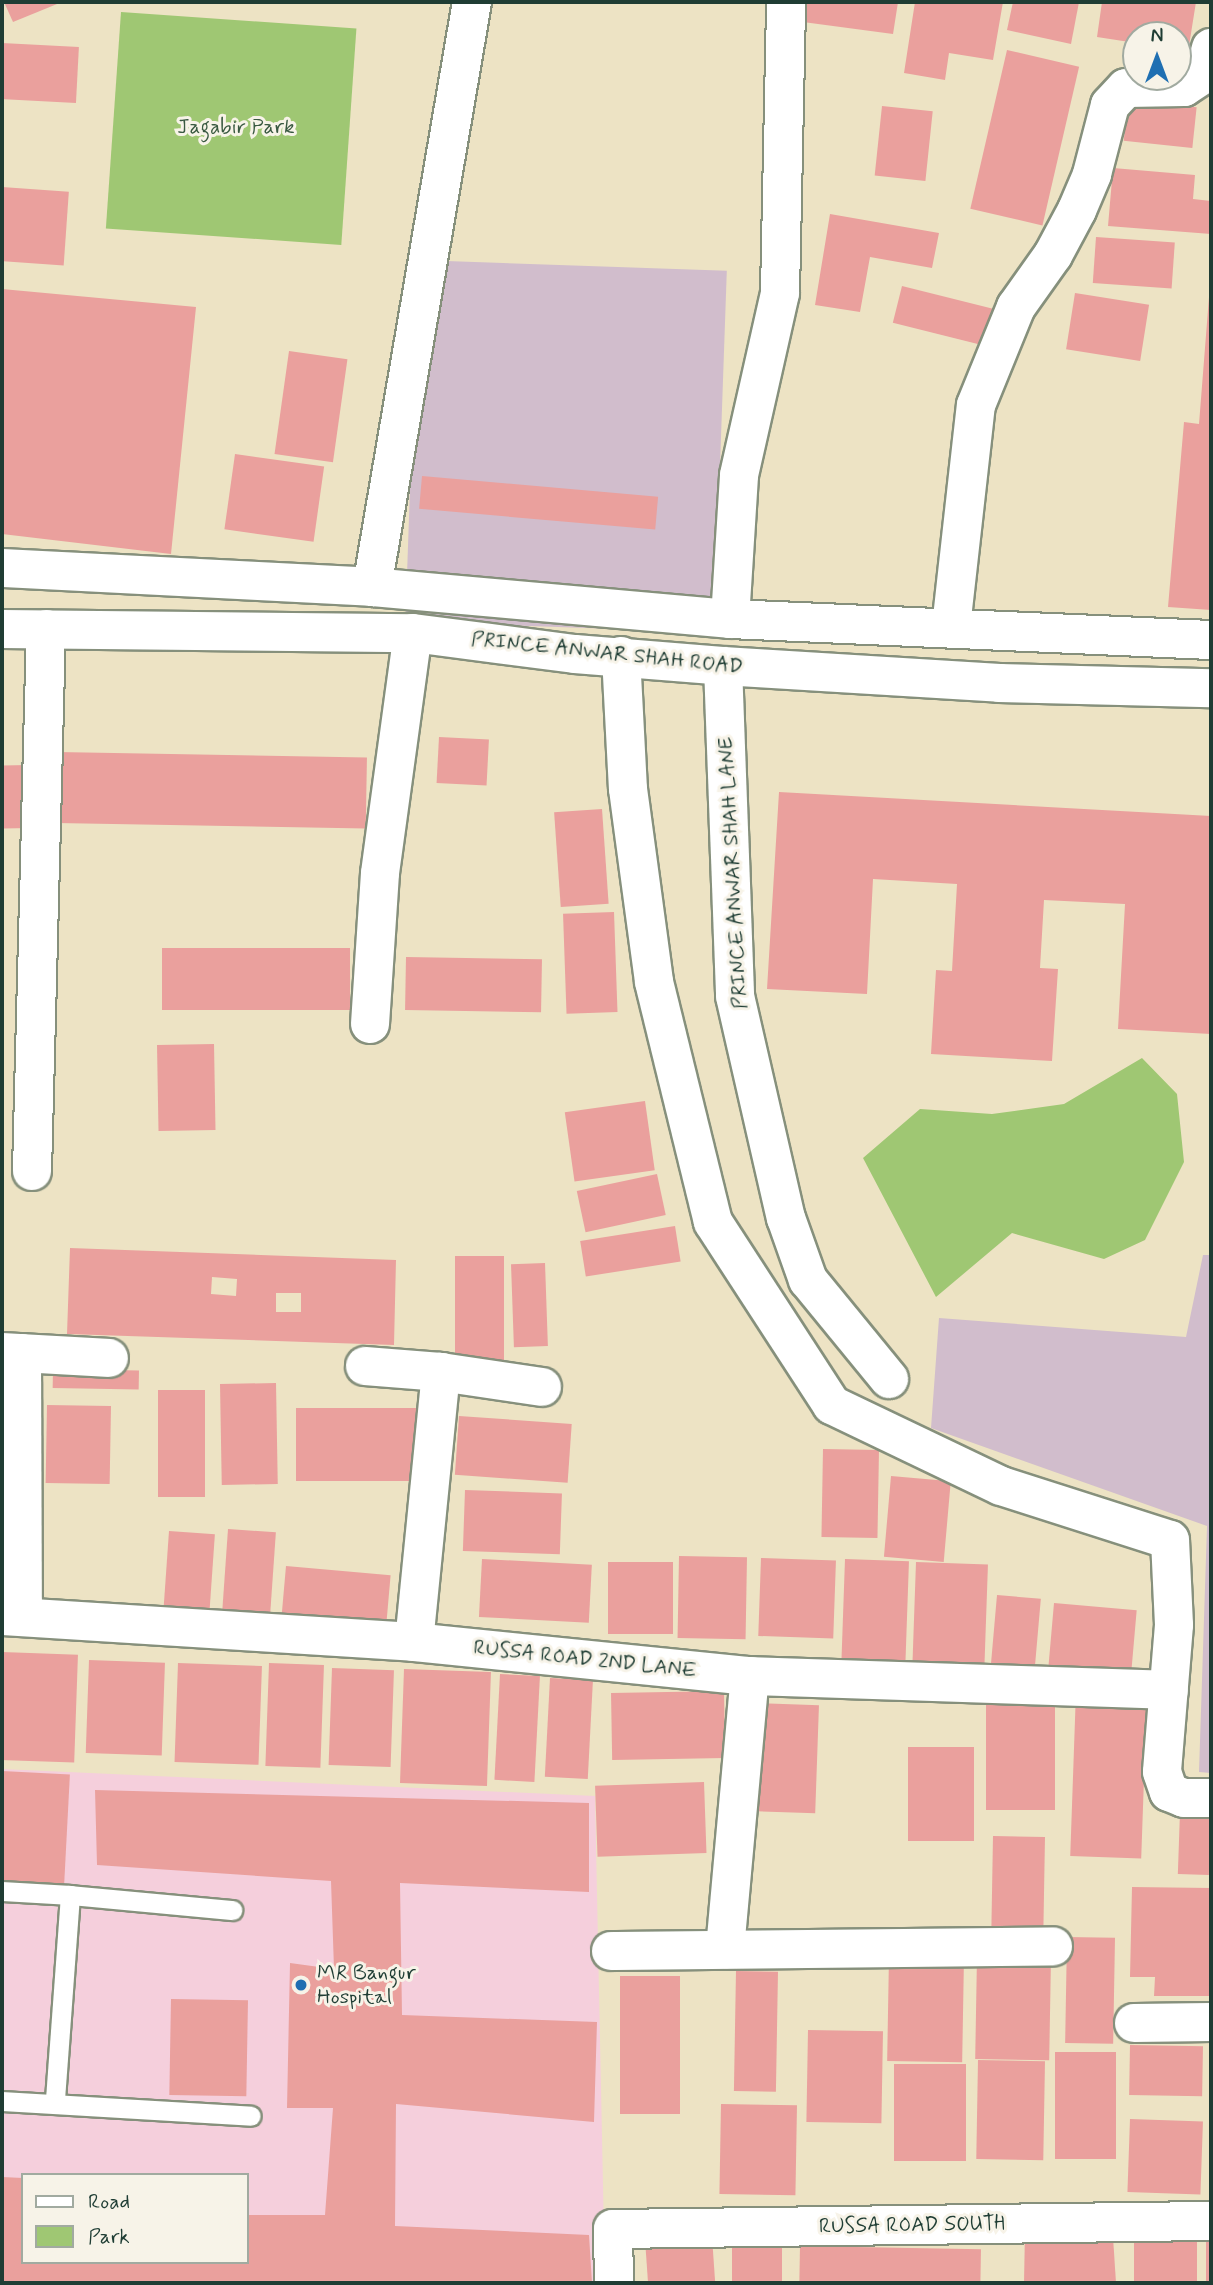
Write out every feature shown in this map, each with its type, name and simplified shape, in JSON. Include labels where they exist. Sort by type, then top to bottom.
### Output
[{"type":"street","points":[[372,587],[472,2]]},
{"type":"street","points":[[730,619],[738,475],[780,293],[786,2]]},
{"type":"street","points":[[951,627],[976,405],[1016,307],[1053,255],[1077,210],[1092,174],[1110,105],[1126,88],[1184,87],[1204,74],[1211,48]]},
{"type":"street","name":"PRINCE ANWAR SHAH ROAD","points":[[2,568],[372,587],[730,619],[1211,640]]},
{"type":"street","name":"PRINCE ANWAR SHAH ROAD","points":[[2,629],[413,633],[723,666],[999,682],[1211,688]]},
{"type":"street","points":[[32,1171],[46,629]]},
{"type":"street","points":[[370,1024],[380,873],[413,633]]},
{"type":"street","points":[[621,656],[628,789],[654,982],[713,1222],[832,1405],[1001,1486],[1170,1540],[1174,1625],[1162,1772],[1169,1791],[1184,1798],[1211,1798]]},
{"type":"street","name":"PRINCE ANWAR SHAH LANE","points":[[723,666],[735,996],[786,1218],[808,1280],[888,1379]]},
{"type":"street","points":[[12,1616],[12,1353],[109,1358]]},
{"type":"street","points":[[365,1366],[441,1371],[542,1387]]},
{"type":"street","points":[[414,1642],[441,1371]]},
{"type":"street","name":"RUSSA ROAD 2ND LANE","points":[[12,1616],[414,1642],[750,1676],[1169,1690]]},
{"type":"street","points":[[725,1949],[750,1676]]},
{"type":"street","points":[[611,1951],[1053,1946]]},
{"type":"street","points":[[1134,2023],[1211,2022]]},
{"type":"street","name":"RUSSA ROAD SOUTH","points":[[614,2283],[613,2229],[1211,2221]]},
{"type":"lane","points":[[2,1891],[232,1910]]},
{"type":"lane","points":[[55,2101],[70,1895]]},
{"type":"lane","points":[[2,2101],[55,2101],[251,2116]]},
{"type":"shaded area","points":[[418,260],[727,271],[714,633],[405,622]]},
{"type":"shaded area","points":[[1203,1255],[1211,1255],[1211,1773],[1199,1772],[1207,1526],[931,1428],[939,1318],[1186,1337]]},
{"type":"shaded area","name":"MR Bangur Hospital","points":[[2,1769],[595,1796],[605,2283],[2,2283]]},
{"type":"green space","name":"Jagabir Park","points":[[121,12],[356,28],[341,245],[106,228]]},
{"type":"green space","points":[[1142,1058],[1177,1094],[1184,1162],[1145,1240],[1104,1259],[1012,1233],[936,1297],[863,1158],[920,1109],[992,1114],[1064,1104]]},
{"type":"building","points":[[4,2],[62,2],[13,22]]},
{"type":"building","points":[[806,2],[898,2],[893,34],[803,22]]},
{"type":"building","points":[[915,2],[1003,2],[993,60],[949,53],[945,80],[904,73]]},
{"type":"building","points":[[1013,2],[1079,2],[1071,44],[1007,30]]},
{"type":"building","points":[[1102,2],[1196,2],[1192,27],[1192,21],[1122,21],[1122,41],[1097,37]]},
{"type":"building","points":[[2,43],[79,47],[76,103],[2,99]]},
{"type":"building","points":[[1007,50],[1079,67],[1042,225],[970,209]]},
{"type":"building","points":[[1128,100],[1197,107],[1192,148],[1124,141]]},
{"type":"building","points":[[882,106],[933,111],[925,181],[875,176]]},
{"type":"building","points":[[1113,168],[1195,175],[1193,199],[1211,201],[1211,234],[1108,226]]},
{"type":"building","points":[[2,187],[69,192],[64,265],[2,261]]},
{"type":"building","points":[[830,214],[939,233],[932,268],[870,257],[860,312],[815,305]]},
{"type":"building","points":[[1096,237],[1175,243],[1172,288],[1093,283]]},
{"type":"building","points":[[902,286],[1002,311],[993,348],[893,323]]},
{"type":"building","points":[[2,289],[196,307],[171,554],[2,534]]},
{"type":"building","points":[[1075,293],[1149,305],[1140,361],[1066,349]]},
{"type":"building","points":[[1209,297],[1211,610],[1168,607],[1184,422],[1199,424]]},
{"type":"building","points":[[289,351],[347,359],[333,462],[275,454]]},
{"type":"building","points":[[235,454],[324,467],[314,542],[224,529]]},
{"type":"building","points":[[422,476],[658,497],[655,530],[419,509]]},
{"type":"building","points":[[439,737],[489,740],[487,786],[437,783]]},
{"type":"building","points":[[57,752],[367,757],[366,828],[56,823]]},
{"type":"building","points":[[2,765],[29,765],[30,828],[3,828]]},
{"type":"building","points":[[779,792],[1211,816],[1211,1034],[1118,1029],[1125,904],[1044,900],[1040,968],[1058,969],[1052,1061],[931,1054],[936,970],[952,971],[957,884],[873,879],[867,994],[767,989]]},
{"type":"building","points":[[602,809],[609,904],[561,907],[554,812]]},
{"type":"building","points":[[614,912],[617,1012],[567,1014],[563,914]]},
{"type":"building","points":[[162,948],[350,948],[350,1010],[162,1010]]},
{"type":"building","points":[[406,957],[542,959],[541,1012],[405,1010]]},
{"type":"building","points":[[214,1044],[216,1130],[159,1131],[157,1045]]},
{"type":"building","points":[[645,1101],[655,1170],[575,1182],[565,1112]]},
{"type":"building","points":[[657,1174],[666,1215],[586,1232],[577,1191]]},
{"type":"building","points":[[675,1226],[681,1262],[586,1277],[580,1241]]},
{"type":"building","points":[[70,1248],[396,1260],[394,1345],[67,1334]],"holes":[[[212,1277],[237,1279],[236,1296],[211,1294]],[[276,1293],[301,1293],[301,1312],[276,1312]]]},
{"type":"building","points":[[455,1256],[504,1256],[504,1366],[455,1366]]},
{"type":"building","points":[[545,1263],[548,1346],[514,1347],[511,1264]]},
{"type":"building","points":[[53,1369],[139,1371],[139,1389],[53,1388]]},
{"type":"building","points":[[276,1383],[278,1484],[222,1485],[220,1384]]},
{"type":"building","points":[[158,1390],[205,1390],[205,1497],[158,1497]]},
{"type":"building","points":[[47,1405],[111,1406],[110,1484],[46,1483]]},
{"type":"building","points":[[296,1408],[417,1408],[417,1481],[296,1481]]},
{"type":"building","points":[[459,1416],[572,1424],[568,1483],[455,1475]]},
{"type":"building","points":[[823,1449],[879,1450],[877,1538],[821,1537]]},
{"type":"building","points":[[891,1476],[951,1481],[944,1562],[884,1557]]},
{"type":"building","points":[[465,1490],[562,1493],[560,1554],[463,1551]]},
{"type":"building","points":[[228,1529],[276,1532],[269,1624],[222,1621]]},
{"type":"building","points":[[169,1531],[215,1534],[209,1616],[163,1613]]},
{"type":"building","points":[[679,1556],[747,1557],[746,1639],[678,1638]]},
{"type":"building","points":[[761,1558],[836,1561],[833,1639],[758,1636]]},
{"type":"building","points":[[482,1559],[592,1565],[589,1623],[479,1617]]},
{"type":"building","points":[[845,1559],[909,1561],[905,1675],[841,1673]]},
{"type":"building","points":[[608,1562],[673,1562],[673,1634],[608,1634]]},
{"type":"building","points":[[916,1562],[988,1565],[984,1675],[912,1673]]},
{"type":"building","points":[[286,1566],[391,1575],[386,1627],[281,1618]]},
{"type":"building","points":[[997,1595],[1041,1599],[1034,1675],[990,1671]]},
{"type":"building","points":[[1054,1603],[1137,1610],[1131,1679],[1048,1672]]},
{"type":"building","points":[[2,1652],[78,1655],[74,1763],[2,1760]]},
{"type":"building","points":[[89,1660],[165,1663],[162,1756],[86,1753]]},
{"type":"building","points":[[178,1663],[262,1666],[258,1765],[175,1762]]},
{"type":"building","points":[[269,1663],[324,1665],[320,1768],[265,1766]]},
{"type":"building","points":[[332,1668],[394,1670],[391,1767],[329,1765]]},
{"type":"building","points":[[404,1669],[491,1672],[487,1786],[400,1783]]},
{"type":"building","points":[[500,1674],[540,1676],[534,1782],[494,1780]]},
{"type":"building","points":[[550,1678],[593,1680],[588,1779],[545,1777]]},
{"type":"building","points":[[724,1691],[725,1758],[612,1760],[611,1693]]},
{"type":"building","points":[[1076,1691],[1147,1693],[1141,1858],[1070,1856]]},
{"type":"building","points":[[753,1703],[819,1705],[815,1813],[749,1811]]},
{"type":"building","points":[[986,1705],[1055,1705],[1055,1810],[986,1810]]},
{"type":"building","points":[[908,1747],[974,1747],[974,1841],[908,1841]]},
{"type":"building","points":[[2,1771],[70,1775],[64,1885],[2,1882]]},
{"type":"building","points":[[704,1782],[706,1853],[598,1857],[595,1786]]},
{"type":"building","points":[[95,1790],[589,1803],[589,1892],[400,1883],[402,2015],[597,2022],[594,2122],[396,2104],[395,2226],[589,2235],[592,2283],[2,2283],[2,2177],[21,2178],[21,2264],[248,2264],[248,2215],[325,2215],[333,2108],[287,2108],[290,1963],[334,1969],[331,1881],[97,1865]]},
{"type":"building","points":[[1180,1812],[1211,1813],[1209,1875],[1178,1874]]},
{"type":"building","points":[[993,1836],[1045,1837],[1043,1940],[991,1939]]},
{"type":"building","points":[[1132,1887],[1211,1888],[1211,1996],[1154,1996],[1155,1977],[1130,1977]]},
{"type":"building","points":[[1067,1937],[1115,1938],[1113,2044],[1065,2043]]},
{"type":"building","points":[[889,1956],[964,1957],[962,2062],[887,2061]]},
{"type":"building","points":[[977,1956],[1051,1957],[1049,2060],[975,2059]]},
{"type":"building","points":[[736,1971],[778,1972],[776,2092],[734,2091]]},
{"type":"building","points":[[620,1976],[680,1976],[680,2114],[620,2114]]},
{"type":"building","points":[[171,1999],[248,2000],[246,2096],[169,2095]]},
{"type":"building","points":[[808,2030],[883,2031],[881,2123],[806,2122]]},
{"type":"building","points":[[1130,2045],[1203,2046],[1202,2096],[1129,2095]]},
{"type":"building","points":[[1055,2052],[1116,2052],[1116,2159],[1055,2159]]},
{"type":"building","points":[[978,2060],[1045,2061],[1043,2160],[976,2159]]},
{"type":"building","points":[[894,2064],[966,2064],[966,2161],[894,2161]]},
{"type":"building","points":[[721,2104],[797,2105],[795,2195],[719,2194]]},
{"type":"building","points":[[1130,2119],[1203,2122],[1200,2195],[1127,2192]]},
{"type":"building","points":[[1206,2222],[1211,2222],[1211,2283],[1206,2283]]},
{"type":"building","points":[[1134,2226],[1197,2226],[1197,2283],[1134,2283]]},
{"type":"building","points":[[1025,2231],[1113,2237],[1116,2283],[1024,2283]]},
{"type":"building","points":[[732,2234],[782,2234],[782,2283],[732,2283]]},
{"type":"building","points":[[712,2237],[715,2283],[648,2283],[645,2242]]},
{"type":"building","points":[[800,2246],[981,2249],[980,2283],[799,2283]]},
{"type":"place","name":"MR Bangur Hospital","points":[[301,1985]]}]
